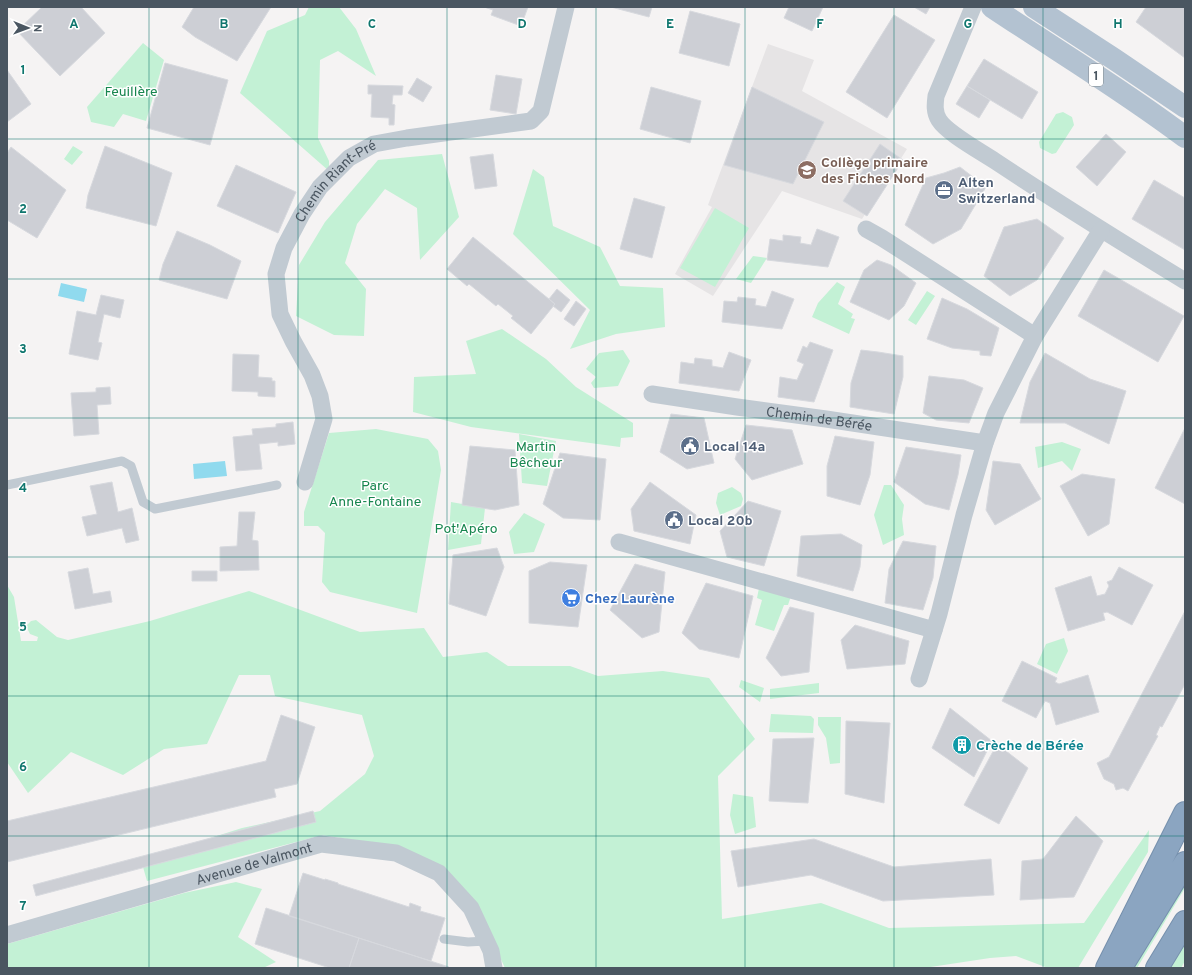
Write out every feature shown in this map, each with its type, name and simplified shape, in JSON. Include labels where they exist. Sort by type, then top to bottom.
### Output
[{"type":"highway","points":[[1107,968],[1185,813]]},
{"type":"highway","points":[[1121,968],[1185,863]]},
{"type":"highway","points":[[1157,968],[1185,922]]},
{"type":"main road","name":"1","points":[[992,7],[1185,137]]},
{"type":"main road","name":"1","points":[[1034,7],[1185,107]]},
{"type":"street","name":"Chemin Riant-Pré","points":[[305,482],[324,419],[320,396],[312,375],[292,341],[280,314],[276,274],[284,248],[302,214],[320,187],[349,158],[374,144],[531,121],[541,111],[566,7]]},
{"type":"street","points":[[974,7],[936,96],[935,109],[939,120],[949,131],[1101,230],[1185,281]]},
{"type":"street","points":[[866,229],[1035,336]]},
{"type":"street","points":[[919,679],[934,630],[964,515],[985,443],[996,412],[1035,336],[1101,230]]},
{"type":"street","name":"Chemin de Bérée","points":[[652,394],[985,443]]},
{"type":"street","points":[[619,542],[934,630]]},
{"type":"street","name":"Avenue de Valmont","points":[[7,935],[321,844],[396,853],[439,873],[471,908],[491,951],[494,968]]},
{"type":"lane","points":[[7,485],[122,461],[131,466],[142,502],[154,509],[277,485]]},
{"type":"lane","points":[[444,939],[468,942],[486,940]]},
{"type":"shaded area","name":"Collège primaire des Fiches Nord","points":[[768,44],[814,60],[802,91],[907,149],[862,219],[782,191],[713,296],[675,274],[712,207],[708,205]]},
{"type":"green space","points":[[309,7],[339,7],[356,29],[376,76],[338,51],[320,60],[318,138],[329,161],[329,171],[240,93],[267,31],[305,15]]},
{"type":"green space","name":"Feuillère","points":[[143,43],[164,60],[146,121],[123,114],[114,127],[91,122],[87,107]]},
{"type":"green space","points":[[1063,112],[1072,117],[1074,125],[1056,153],[1052,154],[1040,148],[1039,142],[1056,114]]},
{"type":"green space","points":[[73,146],[83,152],[72,165],[64,159]]},
{"type":"green space","points":[[442,154],[459,217],[420,260],[417,208],[385,189],[357,224],[345,263],[366,289],[364,336],[334,335],[296,316],[299,265],[325,222],[378,160]]},
{"type":"green space","points":[[533,169],[544,177],[553,226],[600,247],[620,286],[663,288],[665,327],[616,334],[570,349],[590,310],[513,234]]},
{"type":"green space","points":[[715,208],[749,228],[715,287],[680,268]]},
{"type":"green space","points":[[753,256],[767,258],[751,283],[736,279]]},
{"type":"green space","points":[[837,282],[845,287],[838,304],[853,314],[851,318],[855,319],[849,334],[812,317],[818,303]]},
{"type":"green space","points":[[927,291],[935,296],[916,325],[908,320]]},
{"type":"green space","points":[[502,329],[546,359],[576,387],[633,423],[633,437],[621,438],[620,447],[471,427],[413,412],[414,377],[476,374],[466,341]]},
{"type":"green space","points":[[623,350],[630,361],[618,386],[594,388],[591,383],[596,377],[586,369],[599,353]]},
{"type":"green space","name":"Parc Anne-Fontaine","points":[[376,429],[428,439],[438,451],[441,470],[417,613],[330,592],[322,582],[325,533],[318,526],[304,526],[304,512],[329,433]]},
{"type":"green space","name":"Martin Bêcheur","points":[[519,434],[556,441],[547,486],[522,483]]},
{"type":"green space","points":[[1062,442],[1081,449],[1072,471],[1062,461],[1038,468],[1035,447]]},
{"type":"green space","points":[[884,485],[891,485],[904,505],[902,519],[904,535],[883,545],[874,515]]},
{"type":"green space","points":[[732,487],[741,493],[743,499],[741,506],[720,515],[716,503],[718,493]]},
{"type":"green space","name":"Pot'Apéro","points":[[451,502],[485,508],[481,544],[448,550]]},
{"type":"green space","points":[[524,513],[545,524],[534,552],[514,554],[509,532]]},
{"type":"green space","points":[[7,585],[14,597],[21,641],[37,641],[38,637],[30,634],[26,626],[31,621],[36,620],[57,637],[68,640],[150,621],[249,591],[360,632],[424,628],[443,657],[487,652],[508,666],[570,666],[598,676],[663,671],[709,678],[755,739],[718,776],[722,919],[821,903],[889,928],[1084,923],[1149,830],[1148,852],[1078,968],[1048,968],[1016,956],[990,958],[924,968],[505,968],[475,904],[405,849],[323,835],[147,881],[141,860],[242,828],[320,811],[365,774],[374,756],[362,715],[275,696],[270,675],[239,675],[207,744],[164,749],[123,775],[71,752],[28,793],[7,762]]},
{"type":"green space","points":[[759,588],[791,596],[788,605],[784,605],[774,631],[755,625],[762,600],[757,598]]},
{"type":"green space","points":[[1064,638],[1068,651],[1057,674],[1037,664],[1046,644]]},
{"type":"green space","points":[[741,680],[764,688],[760,702],[739,687]]},
{"type":"green space","points":[[819,683],[819,693],[770,699],[770,689]]},
{"type":"green space","points":[[771,714],[811,716],[814,719],[813,733],[769,732]]},
{"type":"green space","points":[[818,717],[841,717],[840,763],[830,764],[826,738],[818,725]]},
{"type":"green space","points":[[733,794],[753,797],[756,827],[735,834],[730,815]]},
{"type":"green space","points":[[1185,873],[1185,888],[1137,968],[1128,968]]},
{"type":"green space","points":[[236,882],[262,889],[238,937],[276,962],[263,968],[7,968],[7,944],[184,893]]},
{"type":"green space","points":[[1185,942],[1185,961],[1181,968],[1169,968]]},
{"type":"water","points":[[61,283],[87,289],[84,302],[58,296]]},
{"type":"water","points":[[225,461],[227,476],[194,479],[193,464]]},
{"type":"building","points":[[42,7],[81,7],[105,33],[60,76],[17,31]]},
{"type":"building","points":[[194,7],[271,7],[237,61],[195,37],[182,27]]},
{"type":"building","points":[[484,7],[528,7],[521,26],[491,15],[493,10]]},
{"type":"building","points":[[611,7],[652,7],[649,17]]},
{"type":"building","points":[[789,7],[823,7],[812,31],[784,18]]},
{"type":"building","points":[[914,7],[930,7],[926,14]]},
{"type":"building","points":[[1146,7],[1185,7],[1185,58],[1136,22]]},
{"type":"building","points":[[690,11],[740,24],[729,66],[679,53]]},
{"type":"building","points":[[894,15],[935,40],[887,118],[846,92]]},
{"type":"building","points":[[984,59],[1038,92],[1022,119],[967,86]]},
{"type":"building","points":[[165,63],[228,80],[210,145],[147,128]]},
{"type":"building","points":[[7,70],[31,104],[7,122]]},
{"type":"building","points":[[496,75],[522,79],[516,114],[490,110]]},
{"type":"building","points":[[417,78],[432,87],[423,102],[408,93]]},
{"type":"building","points":[[368,85],[403,86],[402,95],[393,95],[392,104],[395,105],[394,125],[389,125],[389,118],[371,117],[372,94],[368,94]]},
{"type":"building","points":[[967,86],[990,100],[979,118],[956,104]]},
{"type":"building","points":[[651,87],[701,101],[690,143],[640,129]]},
{"type":"building","points":[[752,87],[824,122],[793,184],[724,165]]},
{"type":"building","points":[[1106,134],[1126,152],[1097,186],[1076,167]]},
{"type":"building","points":[[880,144],[903,160],[867,216],[843,201]]},
{"type":"building","points":[[105,146],[172,173],[156,226],[86,208],[88,195]]},
{"type":"building","points":[[11,147],[66,190],[37,238],[7,220],[7,153]]},
{"type":"building","points":[[493,154],[497,186],[475,189],[470,157]]},
{"type":"building","points":[[236,165],[296,192],[278,233],[217,206]]},
{"type":"building","points":[[960,167],[986,187],[961,229],[933,244],[905,225],[926,178]]},
{"type":"building","points":[[1154,180],[1185,198],[1185,250],[1132,219]]},
{"type":"building","points":[[634,198],[665,207],[652,258],[620,249]]},
{"type":"building","points":[[1037,219],[1064,238],[1037,280],[1010,296],[984,276],[1004,227]]},
{"type":"building","points":[[817,229],[839,237],[828,267],[767,260],[770,239],[783,241],[783,235],[801,237],[800,243],[811,245]]},
{"type":"building","points":[[177,231],[210,245],[241,261],[227,299],[159,280],[163,264]]},
{"type":"building","points":[[473,237],[555,304],[531,334],[511,318],[513,316],[498,304],[496,306],[469,284],[467,286],[447,269]]},
{"type":"building","points":[[877,260],[891,265],[916,283],[904,306],[889,320],[850,302],[864,270]]},
{"type":"building","points":[[1104,270],[1184,316],[1158,362],[1078,316]]},
{"type":"building","points":[[557,289],[570,300],[561,312],[553,306],[555,304],[549,299]]},
{"type":"building","points":[[772,291],[794,299],[782,329],[722,322],[724,301],[737,302],[738,297],[756,299],[755,305],[766,307]]},
{"type":"building","points":[[101,295],[124,300],[120,318],[104,314],[98,342],[102,343],[98,360],[69,354],[77,311],[96,315]]},
{"type":"building","points":[[942,298],[967,309],[999,328],[991,356],[980,355],[980,351],[952,348],[927,339]]},
{"type":"building","points":[[576,301],[586,309],[574,326],[564,319]]},
{"type":"building","points":[[810,342],[833,350],[814,402],[778,397],[780,377],[797,380],[804,364],[797,361],[803,346],[807,348]]},
{"type":"building","points":[[861,350],[903,356],[903,377],[894,414],[850,407],[851,383]]},
{"type":"building","points":[[729,352],[751,360],[739,391],[679,383],[681,362],[694,364],[695,358],[712,360],[712,366],[723,368]]},
{"type":"building","points":[[1045,353],[1090,379],[1126,391],[1109,444],[1065,423],[1020,423],[1030,382]]},
{"type":"building","points":[[233,354],[259,355],[258,377],[272,378],[272,381],[275,381],[275,397],[258,396],[258,392],[232,391]]},
{"type":"building","points":[[929,376],[964,380],[983,388],[969,423],[936,420],[923,413]]},
{"type":"building","points":[[110,387],[111,404],[97,405],[99,434],[74,436],[71,393],[96,392],[96,388]]},
{"type":"building","points":[[671,414],[704,418],[714,463],[687,469],[660,452]]},
{"type":"building","points":[[293,422],[295,444],[278,446],[278,442],[259,444],[262,469],[236,471],[233,437],[253,435],[252,429],[276,427],[276,424]]},
{"type":"building","points":[[746,425],[792,430],[803,464],[752,480],[735,459]]},
{"type":"building","points":[[1185,428],[1185,504],[1155,488]]},
{"type":"building","points":[[835,436],[874,442],[870,475],[860,505],[827,496],[827,466]]},
{"type":"building","points":[[470,446],[515,450],[519,505],[495,510],[462,505]]},
{"type":"building","points":[[906,447],[961,455],[958,475],[949,510],[925,504],[894,482]]},
{"type":"building","points":[[560,453],[606,459],[600,520],[563,518],[543,504]]},
{"type":"building","points":[[993,461],[1020,464],[1041,499],[995,525],[986,510]]},
{"type":"building","points":[[1082,474],[1115,479],[1109,524],[1088,536],[1060,486]]},
{"type":"building","points":[[112,482],[118,512],[132,508],[139,540],[126,543],[122,528],[87,536],[82,517],[97,514],[90,486]]},
{"type":"building","points":[[650,482],[696,515],[690,544],[634,531],[631,509]]},
{"type":"building","points":[[748,501],[781,511],[764,566],[727,557],[720,531]]},
{"type":"building","points":[[239,512],[255,512],[252,540],[258,541],[259,570],[220,571],[220,547],[237,546]]},
{"type":"building","points":[[841,534],[862,545],[860,567],[853,591],[797,576],[801,536]]},
{"type":"building","points":[[903,541],[936,546],[933,578],[923,610],[885,603],[889,569]]},
{"type":"building","points":[[497,548],[504,567],[486,616],[449,604],[453,555]]},
{"type":"building","points":[[550,562],[587,565],[578,627],[529,623],[529,571]]},
{"type":"building","points":[[635,564],[665,572],[659,632],[642,638],[610,610]]},
{"type":"building","points":[[1119,567],[1153,585],[1132,625],[1107,612],[1103,613],[1105,620],[1068,631],[1055,588],[1091,576],[1097,596],[1105,594],[1109,586],[1107,582],[1112,580]]},
{"type":"building","points":[[88,568],[93,594],[110,591],[112,602],[75,609],[68,572]]},
{"type":"building","points":[[192,571],[217,571],[217,581],[192,581]]},
{"type":"building","points":[[706,583],[753,596],[739,658],[699,649],[682,633]]},
{"type":"building","points":[[790,607],[814,613],[809,672],[781,676],[766,658]]},
{"type":"building","points":[[1185,611],[1185,684],[1162,727],[1160,726],[1156,735],[1158,736],[1128,791],[1123,788],[1116,790],[1114,784],[1104,779],[1097,763],[1109,757]]},
{"type":"building","points":[[855,625],[909,641],[905,664],[847,669],[841,640]]},
{"type":"building","points":[[1022,661],[1057,678],[1055,682],[1059,684],[1088,675],[1099,712],[1056,725],[1050,703],[1045,701],[1036,718],[1002,701]]},
{"type":"building","name":"Crèche de Bérée","points":[[950,708],[992,741],[974,777],[932,748]]},
{"type":"building","points":[[281,715],[315,727],[297,784],[274,789],[276,797],[7,862],[7,821],[266,761]]},
{"type":"building","points":[[846,721],[890,723],[884,803],[845,794]]},
{"type":"building","points":[[814,738],[808,803],[769,801],[773,739]]},
{"type":"building","points":[[997,744],[1028,768],[999,824],[964,805]]},
{"type":"building","points":[[313,811],[316,822],[36,896],[33,885]]},
{"type":"building","points":[[1076,816],[1103,841],[1074,897],[1020,900],[1022,861],[1043,859]]},
{"type":"building","points":[[814,839],[894,867],[991,859],[994,895],[883,901],[811,875],[738,887],[731,851]]},
{"type":"building","points":[[303,873],[409,907],[410,903],[421,907],[420,911],[445,918],[431,961],[289,916]]},
{"type":"building","points":[[266,908],[359,938],[349,968],[330,968],[255,944]]},
{"type":"building","points":[[359,938],[449,967],[449,968],[349,968]]},
{"type":"place","name":"Collège primaire des Fiches Nord","points":[[807,170]]},
{"type":"place","name":"Alten Switzerland","points":[[944,190]]},
{"type":"place","name":"Local 14a","points":[[690,446]]},
{"type":"place","name":"Local 20b","points":[[674,520]]},
{"type":"place","name":"Chez Laurène","points":[[571,598]]},
{"type":"place","name":"Crèche de Bérée","points":[[962,745]]}]
